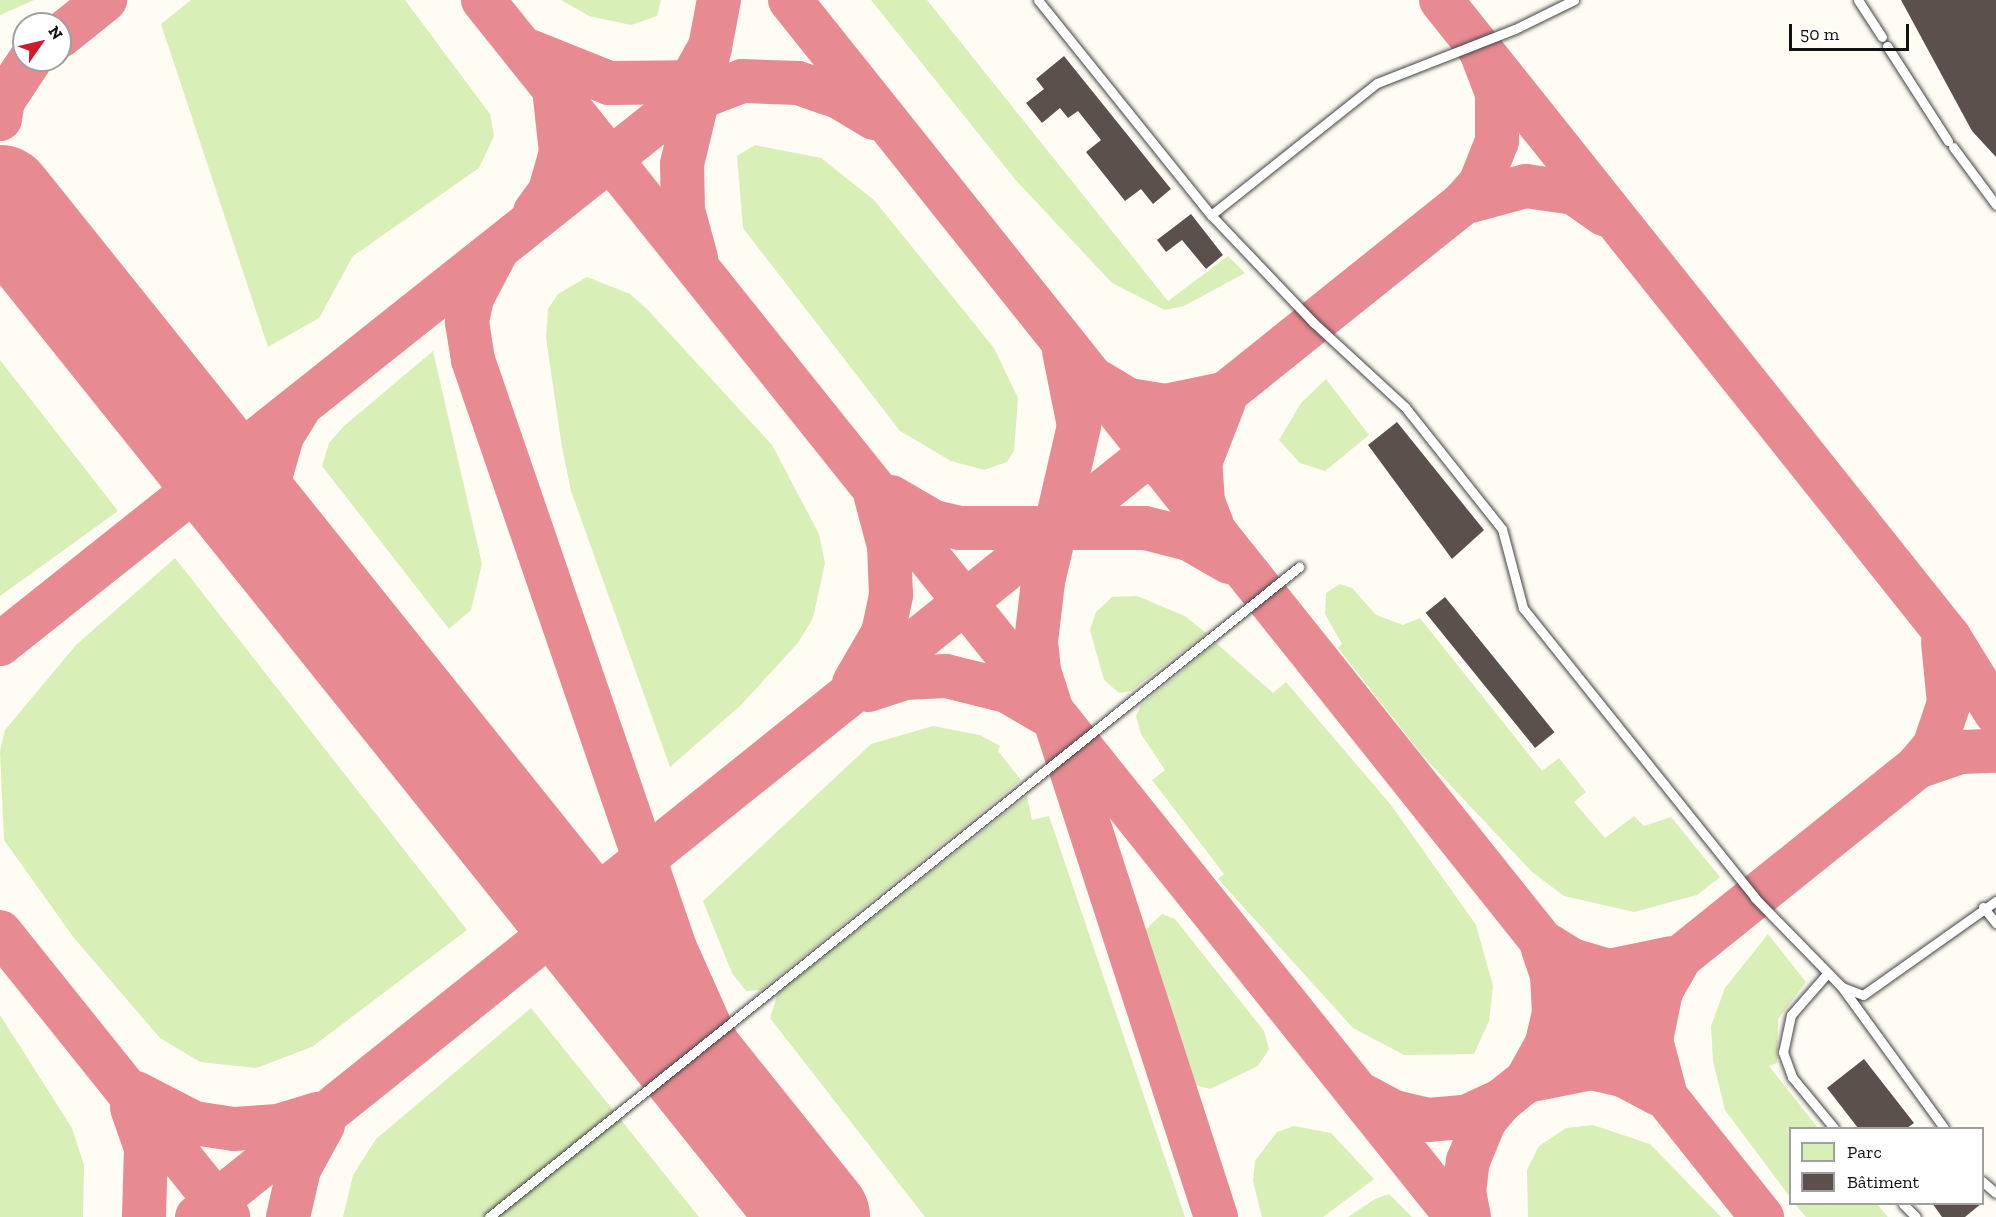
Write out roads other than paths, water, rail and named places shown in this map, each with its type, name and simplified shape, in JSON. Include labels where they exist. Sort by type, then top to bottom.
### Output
[{"type":"lane","points":[[1038,0],[1211,215],[1314,323],[1405,407],[1502,529],[1523,608],[1755,898],[1825,976],[1840,986],[1863,995],[1983,907],[1996,901]]},
{"type":"lane","points":[[1211,215],[1377,83],[1515,29],[1574,0]]},
{"type":"lane","points":[[1858,0],[1882,37]]},
{"type":"lane","points":[[1887,46],[1950,144],[1996,206]]},
{"type":"lane","points":[[489,1217],[1299,567]]},
{"type":"lane","points":[[1983,907],[1996,923]]},
{"type":"lane","points":[[1825,976],[1791,1016],[1783,1052],[1792,1077],[1833,1127]]},
{"type":"lane","points":[[1840,986],[1943,1127]]},
{"type":"lane","points":[[1984,1182],[1996,1193]]},
{"type":"lane","points":[[1906,1205],[1916,1217]]}]
